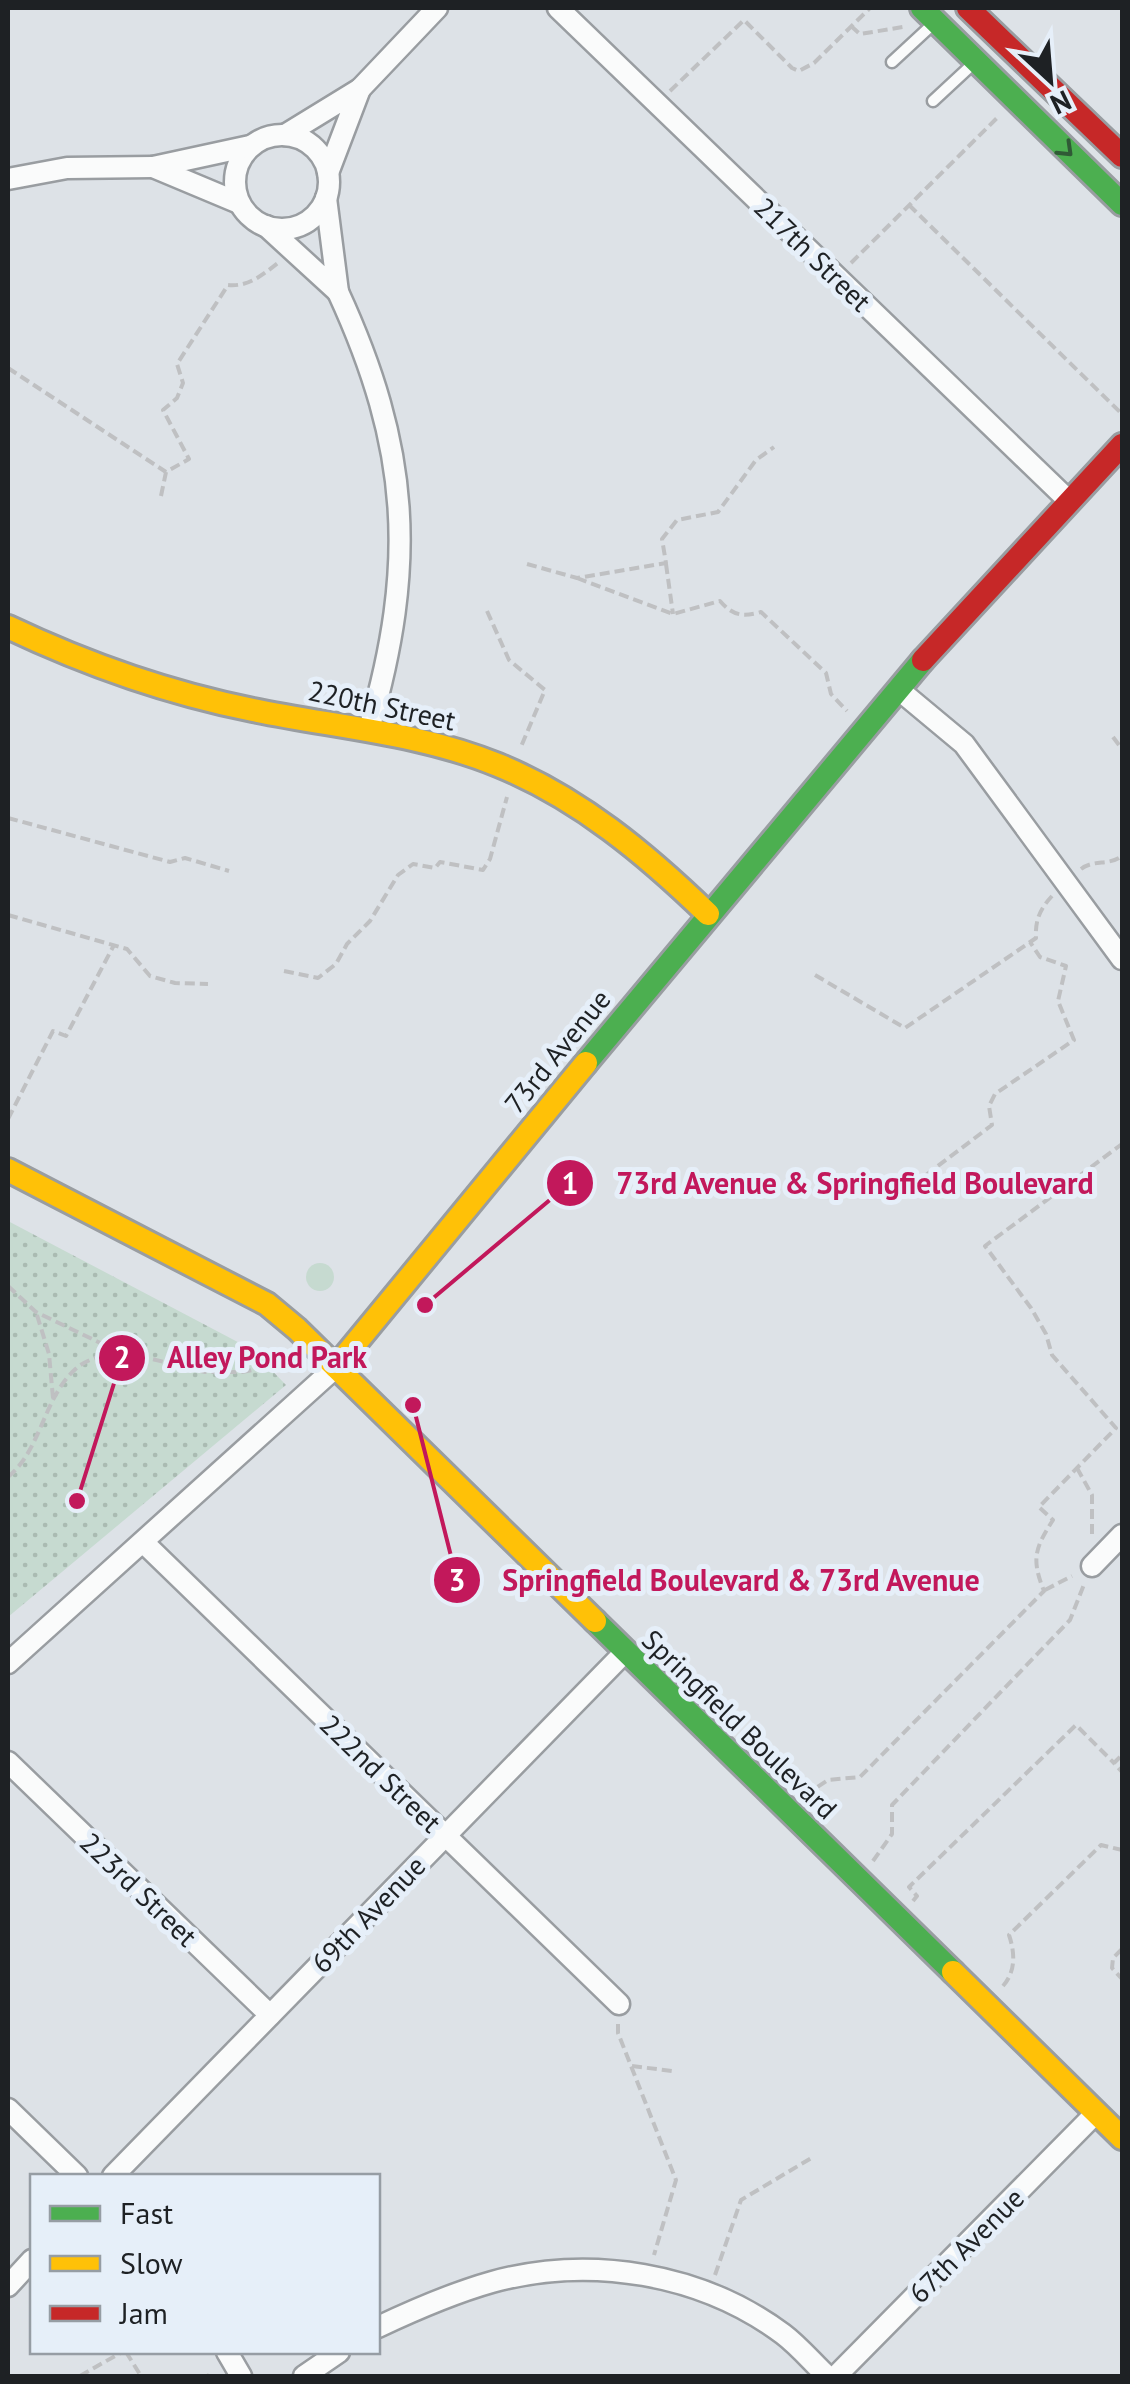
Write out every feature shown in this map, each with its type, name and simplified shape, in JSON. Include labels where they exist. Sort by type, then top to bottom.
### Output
[{"type":"street","points":[[8,179],[67,168],[153,167],[250,146],[261,139],[285,134],[360,89],[437,8]]},
{"type":"street","name":"217th Street","points":[[558,8],[1068,500]]},
{"type":"street","points":[[968,8],[1122,156]]},
{"type":"street","points":[[929,14],[1122,204]]},
{"type":"street","points":[[360,89],[328,174],[326,198],[338,292],[362,344],[387,424],[400,520],[393,633],[368,729]]},
{"type":"street","points":[[285,134],[308,143],[324,162],[328,174]]},
{"type":"street","points":[[250,146],[237,167],[235,191],[239,202],[246,213],[266,226],[338,292]]},
{"type":"street","points":[[153,167],[239,202]]},
{"type":"street","points":[[266,226],[289,228],[301,224],[312,218],[326,198]]},
{"type":"street","name":"73rd Avenue","points":[[8,1663],[336,1367],[865,728],[1068,500],[1122,445]]},
{"type":"street","name":"220th Street","points":[[8,627],[79,658],[161,686],[250,710],[422,740],[513,772],[576,804],[621,834],[708,914]]},
{"type":"street","points":[[898,690],[964,744],[1122,959]]},
{"type":"street","name":"Springfield Boulevard","points":[[8,1170],[267,1304],[336,1367],[1122,2138]]},
{"type":"street","points":[[1092,1566],[1122,1534]]},
{"type":"street","name":"222nd Street","points":[[143,1542],[619,2004]]},
{"type":"street","name":"69th Avenue","points":[[115,2174],[624,1653]]},
{"type":"street","name":"223rd Street","points":[[8,1762],[270,2015]]},
{"type":"street","points":[[8,2109],[76,2174]]},
{"type":"street","name":"67th Avenue","points":[[836,2376],[1096,2113]]},
{"type":"street","points":[[8,2286],[30,2262]]},
{"type":"street","points":[[380,2326],[493,2282],[578,2269],[650,2275],[728,2300],[784,2335],[827,2376]]},
{"type":"street","points":[[228,2354],[242,2376]]},
{"type":"street","points":[[304,2376],[336,2354]]},
{"type":"lane","points":[[892,62],[929,14]]},
{"type":"lane","points":[[933,102],[976,61]]},
{"type":"path","points":[[658,103],[744,20],[799,71],[814,62],[870,8]]},
{"type":"path","points":[[851,26],[860,34],[929,14]]},
{"type":"path","points":[[837,277],[1014,100]]},
{"type":"path","points":[[909,206],[1122,414]]},
{"type":"path","points":[[166,472],[189,459],[163,410],[177,398],[183,383],[177,364],[228,285],[256,280],[293,251]]},
{"type":"path","points":[[8,368],[166,472]]},
{"type":"path","points":[[673,614],[662,540],[677,520],[718,512],[756,460],[774,447]]},
{"type":"path","points":[[162,496],[166,472]]},
{"type":"path","points":[[577,578],[666,563]]},
{"type":"path","points":[[527,564],[673,614],[720,602],[734,614],[761,612],[826,672],[831,694],[865,728]]},
{"type":"path","points":[[284,971],[318,978],[336,964],[347,944],[370,921],[398,875],[413,864],[435,868],[440,862],[483,870],[490,859],[525,730],[545,690],[509,660],[487,610]]},
{"type":"path","points":[[1112,736],[1122,749]]},
{"type":"path","points":[[8,818],[170,862],[185,858],[229,871]]},
{"type":"path","points":[[816,975],[906,1028],[1036,938],[1035,925],[1042,908],[1088,864],[1115,862],[1122,856]]},
{"type":"path","points":[[8,914],[127,949],[150,976],[176,983],[208,984]]},
{"type":"path","points":[[926,1175],[992,1125],[989,1106],[995,1094],[1074,1040],[1058,1001],[1066,966],[1040,957],[1030,942]]},
{"type":"path","points":[[8,1118],[53,1030],[66,1036],[114,945]]},
{"type":"path","points":[[72,1003],[81,1007]]},
{"type":"path","points":[[1044,1591],[1034,1567],[1039,1541],[1053,1520],[1039,1507],[1116,1428],[1052,1355],[1046,1334],[1031,1308],[985,1246],[1122,1144]]},
{"type":"path","points":[[8,1286],[36,1312],[115,1350],[205,1372],[242,1372],[284,1364]]},
{"type":"path","points":[[36,1312],[50,1354],[53,1398]]},
{"type":"path","points":[[8,1477],[18,1468],[40,1431],[53,1398],[80,1366],[115,1350]]},
{"type":"path","points":[[857,1880],[884,1850],[892,1834],[892,1805],[1070,1620],[1092,1566],[1092,1495],[1077,1468]]},
{"type":"path","points":[[787,1812],[814,1787],[844,1776],[860,1777],[1044,1591],[1092,1566]]},
{"type":"path","points":[[898,1921],[918,1896],[909,1887],[1076,1725],[1122,1772]]},
{"type":"path","points":[[1114,1763],[1120,1757]]},
{"type":"path","points":[[986,2006],[1011,1976],[1014,1951],[1009,1935],[1100,1845],[1122,1850]]},
{"type":"path","points":[[1122,1948],[1113,1958],[1112,1968],[1122,1979]]},
{"type":"path","points":[[619,2004],[618,2032],[676,2180],[650,2275]]},
{"type":"path","points":[[632,2066],[672,2071]]},
{"type":"path","points":[[708,2294],[740,2200],[813,2157]]},
{"type":"path","points":[[80,2376],[120,2354]]},
{"type":"path","points":[[126,2354],[142,2376]]},
{"type":"green space","points":[[8,1221],[251,1349],[286,1385],[8,1617]]},
{"type":"green space","points":[[320,1263],[330,1267],[334,1277],[330,1287],[320,1291],[310,1287],[306,1277],[310,1267]]},
{"type":"traffic: fast","points":[[922,8],[1122,204]]},
{"type":"traffic: fast","points":[[586,1063],[923,660]]},
{"type":"traffic: fast","points":[[595,1621],[953,1972]]},
{"type":"traffic: slow","points":[[8,627],[97,665],[190,695],[408,738],[498,765],[528,778],[610,829],[708,914]]},
{"type":"traffic: slow","points":[[336,1367],[586,1063]]},
{"type":"traffic: slow","points":[[8,1170],[267,1304],[595,1621]]},
{"type":"traffic: slow","points":[[953,1972],[1122,2138]]},
{"type":"traffic: jam","points":[[968,8],[1122,156]]},
{"type":"traffic: jam","points":[[923,660],[1122,445]]},
{"type":"place","name":"73rd Avenue & Springfield Boulevard","points":[[425,1305]]},
{"type":"place","name":"Springfield Boulevard & 73rd Avenue","points":[[413,1405]]},
{"type":"place","name":"Alley Pond Park","points":[[77,1501]]}]
